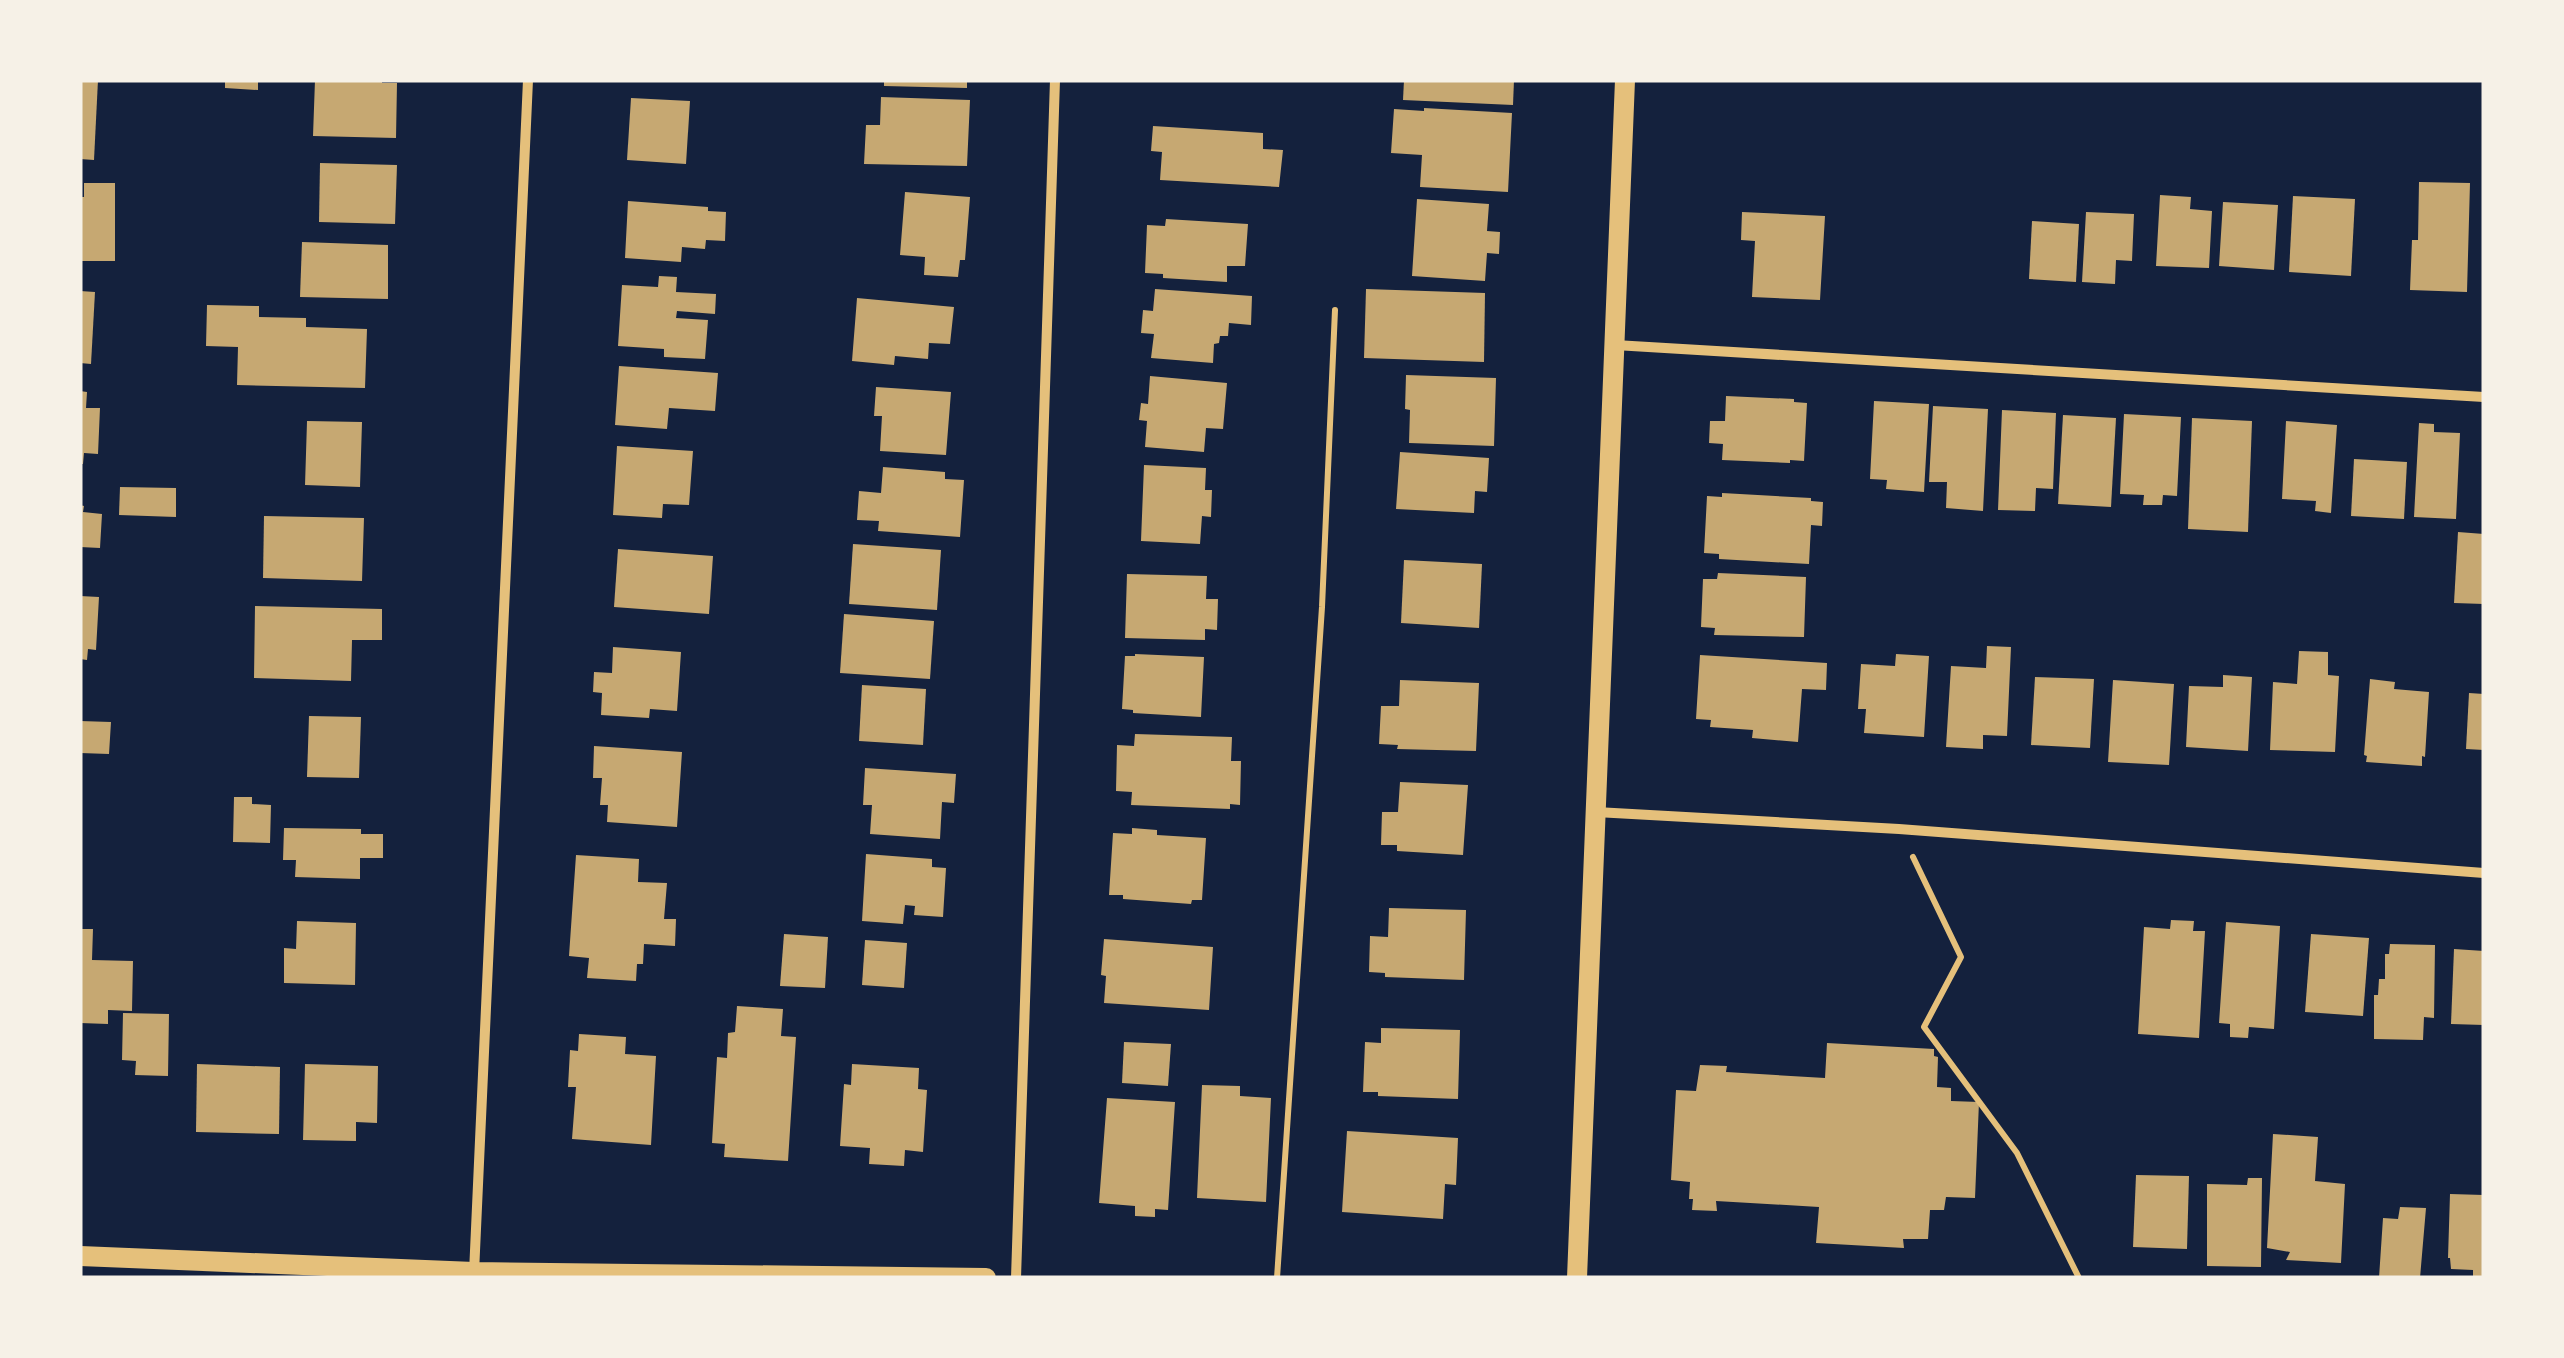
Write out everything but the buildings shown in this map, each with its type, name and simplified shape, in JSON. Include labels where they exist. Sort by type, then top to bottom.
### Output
[{"type":"main road","points":[[1577,1278],[1624,80]]},
{"type":"main road","points":[[80,1256],[474,1275],[986,1278]]},
{"type":"street","points":[[474,1275],[528,80]]},
{"type":"street","points":[[1016,1278],[1055,80]]},
{"type":"street","points":[[1614,345],[2484,397]]},
{"type":"street","points":[[1596,812],[1899,829],[2484,873]]},
{"type":"path","points":[[1277,1278],[1322,607],[1334,310]]},
{"type":"path","points":[[1899,829],[1961,957],[1924,1028],[2016,1154],[2079,1278]]}]
